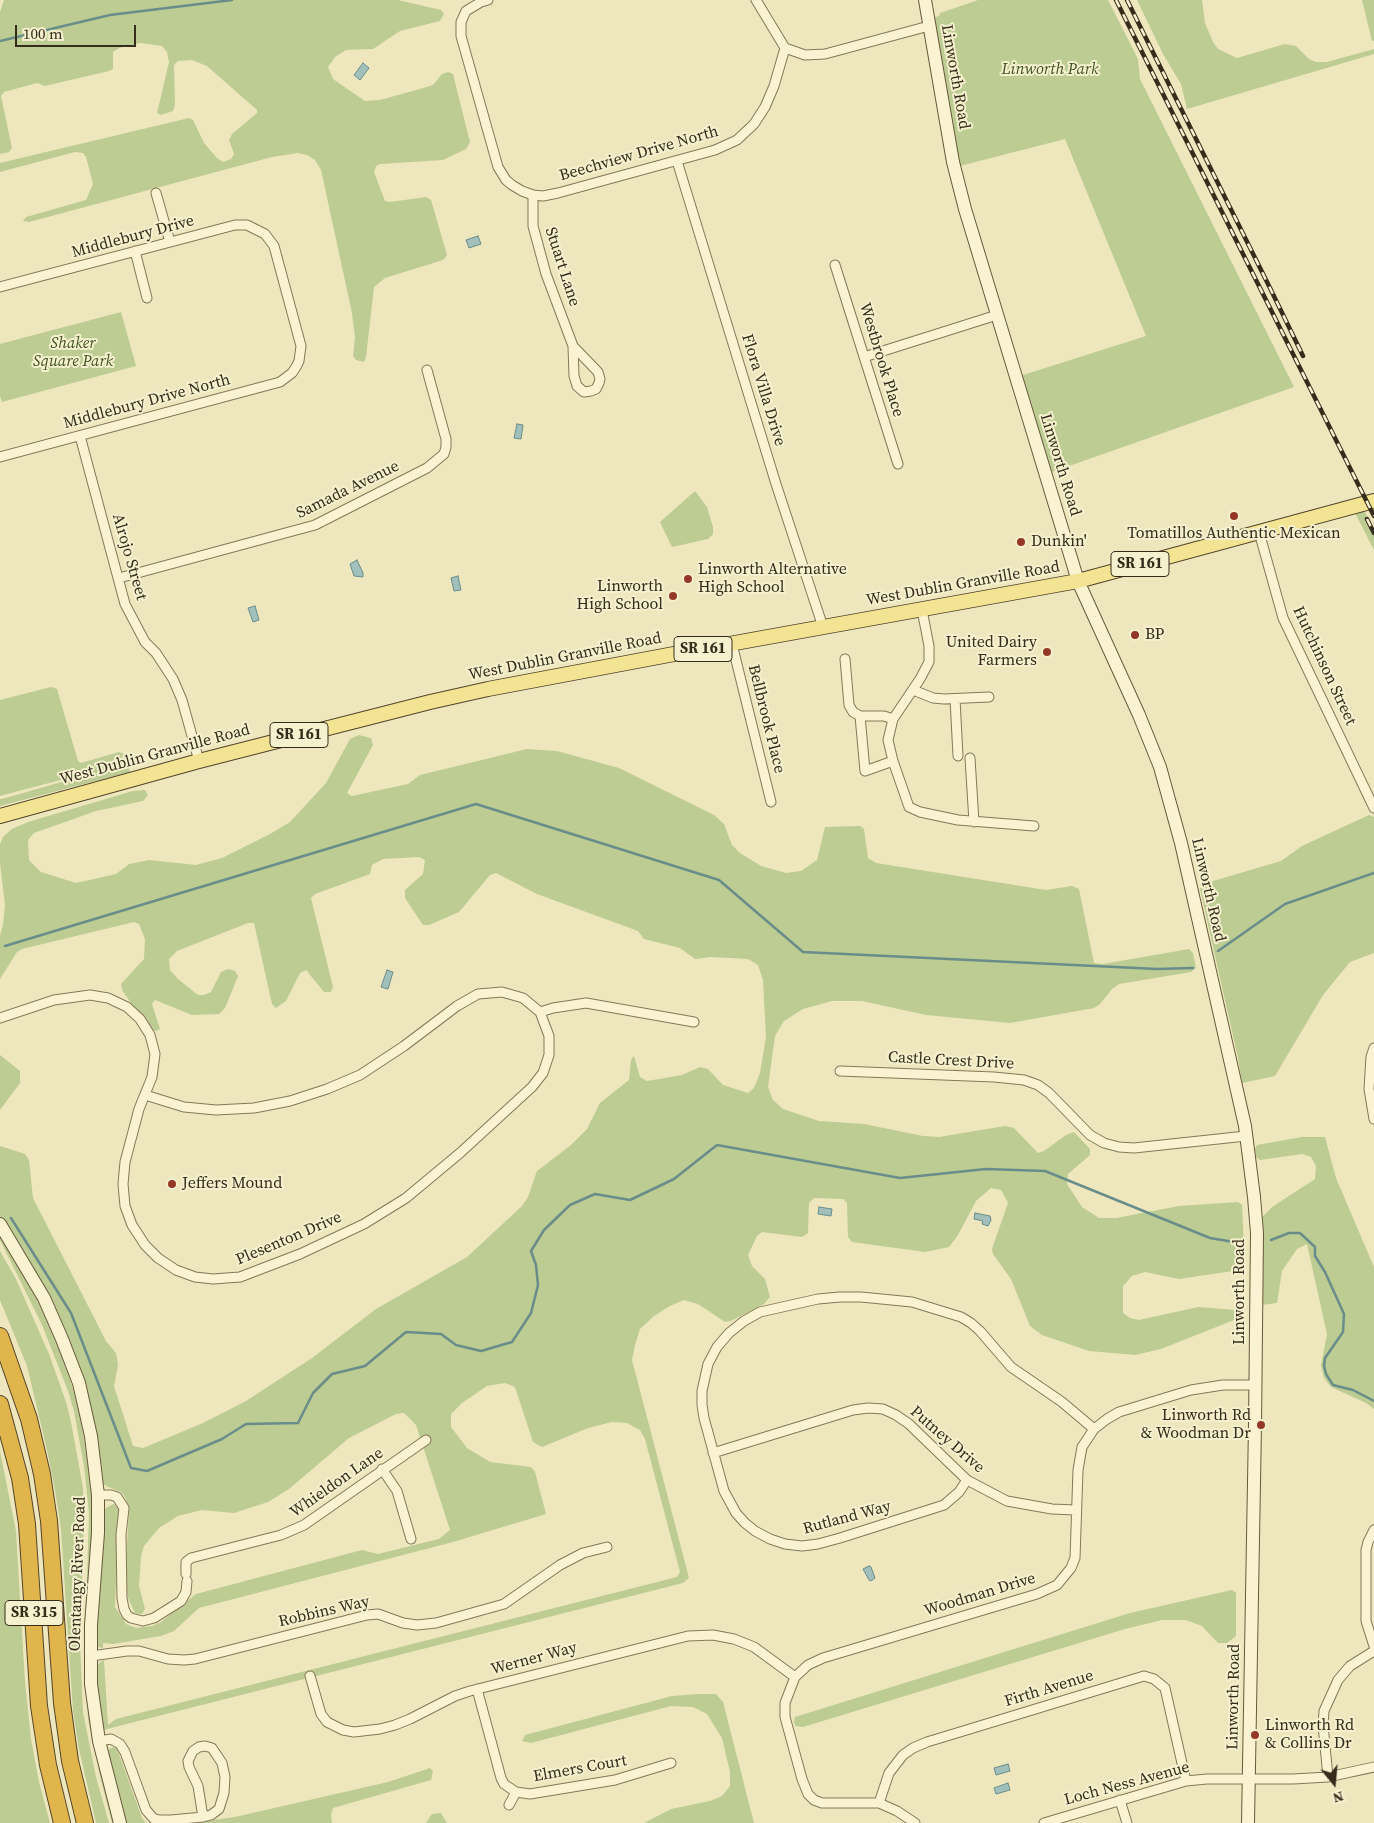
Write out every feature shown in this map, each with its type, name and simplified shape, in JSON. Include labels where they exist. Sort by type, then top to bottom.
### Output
[{"type":"highway","name":"SR 315","points":[[0,1336],[29,1420],[42,1474],[49,1521],[62,1703],[70,1761],[86,1823]]},
{"type":"highway","name":"SR 315","points":[[0,1404],[20,1478],[25,1515],[40,1706],[48,1765],[62,1823]]},
{"type":"main road","name":"Linworth Road","points":[[925,0],[954,168],[1078,581],[1160,766],[1181,843],[1242,1108],[1257,1233],[1248,1823]]},
{"type":"main road","name":"West Dublin Granville Road","points":[[0,816],[199,761],[388,712],[488,689],[1078,581],[1374,501]]},
{"type":"main road","name":"Olentangy River Road","points":[[0,1224],[44,1298],[62,1339],[78,1383],[90,1436],[98,1495],[98,1533],[91,1625],[91,1684],[99,1741],[120,1823]]},
{"type":"street","points":[[488,0],[478,3],[466,11],[461,22],[461,36],[496,160],[506,180],[522,191],[533,195]]},
{"type":"street","points":[[756,0],[785,48],[805,55],[825,54],[929,26]]},
{"type":"street","name":"Beechview Drive North","points":[[533,195],[551,195],[716,150],[737,140],[754,124],[765,107],[774,86],[785,48]]},
{"type":"street","name":"Flora Villa Drive","points":[[677,161],[776,484],[823,627]]},
{"type":"street","points":[[156,193],[170,242]]},
{"type":"street","name":"Stuart Lane","points":[[533,195],[532,226],[546,274],[573,346],[574,376],[577,386],[584,392],[596,389],[600,383],[598,372],[573,346]]},
{"type":"street","name":"Middlebury Drive","points":[[0,287],[242,225],[259,229],[270,239],[276,252],[300,339],[301,354],[296,367]]},
{"type":"street","points":[[135,252],[147,298]]},
{"type":"street","name":"Westbrook Place","points":[[836,266],[898,464]]},
{"type":"street","points":[[864,357],[997,315]]},
{"type":"street","name":"Middlebury Drive North","points":[[0,457],[272,385],[286,378],[296,367]]},
{"type":"street","name":"Samada Avenue","points":[[119,578],[315,525],[428,468],[444,454],[446,447],[446,440],[428,370]]},
{"type":"street","name":"Alrojo Street","points":[[80,436],[125,604],[145,642],[156,653],[175,684],[182,700],[199,761]]},
{"type":"street","name":"Hutchinson Street","points":[[1259,532],[1283,618],[1374,808]]},
{"type":"street","points":[[922,610],[929,646],[929,662],[893,719],[888,740],[893,761],[909,807],[920,812],[974,822],[1034,826]]},
{"type":"street","name":"Bellbrook Place","points":[[732,644],[772,802]]},
{"type":"street","points":[[845,659],[849,705],[853,712],[860,716],[884,716],[893,719]]},
{"type":"street","points":[[913,690],[933,698],[989,697]]},
{"type":"street","points":[[955,699],[958,756]]},
{"type":"street","points":[[860,716],[865,771],[893,761]]},
{"type":"street","points":[[970,758],[974,822]]},
{"type":"street","points":[[145,1095],[184,1107],[216,1110],[254,1108],[290,1101],[327,1089],[360,1075],[404,1046],[457,1006],[478,994],[502,992],[523,998],[540,1012],[586,1003],[694,1022]]},
{"type":"street","name":"Plesenton Drive","points":[[0,1018],[54,1000],[90,995],[108,998],[127,1007],[140,1020],[150,1035],[155,1054],[152,1077],[139,1109],[124,1170],[125,1206],[132,1225],[145,1245],[158,1258],[176,1270],[195,1276],[231,1279],[300,1254],[364,1224],[406,1198],[460,1153],[532,1087],[543,1073],[549,1054],[549,1036],[540,1012]]},
{"type":"street","points":[[1374,1048],[1371,1057],[1369,1089],[1374,1118]]},
{"type":"street","name":"Castle Crest Drive","points":[[840,1071],[994,1077],[1024,1080],[1038,1085],[1049,1093],[1090,1135],[1104,1143],[1118,1147],[1134,1148],[1246,1136]]},
{"type":"street","name":"Rutland Way","points":[[967,1480],[959,1492],[944,1505],[825,1542],[802,1546],[785,1544],[770,1539],[745,1523],[736,1513],[724,1491],[704,1418],[702,1391],[708,1364],[724,1338],[744,1321],[760,1312],[818,1299],[840,1297],[870,1297],[912,1302],[960,1317],[980,1331],[1011,1367],[1062,1402],[1094,1429]]},
{"type":"street","name":"Woodman Drive","points":[[795,1677],[808,1665],[824,1658],[1036,1594],[1057,1585],[1071,1568],[1075,1558],[1078,1470],[1082,1447],[1094,1429],[1119,1412],[1191,1390],[1223,1385],[1256,1385]]},
{"type":"street","name":"Putney Drive","points":[[713,1453],[853,1410],[883,1409],[909,1424],[967,1480],[1007,1501],[1052,1509],[1076,1510]]},
{"type":"street","name":"Whieldon Lane","points":[[98,1495],[111,1495],[117,1498],[124,1508],[121,1534],[122,1598],[127,1615],[142,1621],[154,1618],[181,1601],[186,1592],[186,1562],[191,1558],[280,1535],[304,1525],[426,1440]]},
{"type":"street","points":[[382,1469],[398,1491],[411,1539]]},
{"type":"street","points":[[1374,1530],[1366,1550],[1366,1620],[1374,1646]]},
{"type":"street","name":"Robbins Way","points":[[90,1656],[139,1651],[168,1659],[196,1659],[367,1615],[378,1614],[403,1623],[417,1625],[436,1623],[504,1604],[570,1559],[583,1553],[607,1547]]},
{"type":"street","name":"Werner Way","points":[[310,1676],[321,1714],[327,1722],[343,1730],[354,1732],[395,1725],[455,1696],[478,1689],[688,1636],[713,1635],[754,1647],[795,1677]]},
{"type":"street","points":[[1328,1777],[1323,1725],[1324,1711],[1338,1680],[1350,1666],[1374,1651]]},
{"type":"street","name":"Firth Avenue","points":[[879,1803],[889,1773],[904,1755],[913,1748],[927,1742],[1144,1676],[1154,1678],[1165,1688],[1186,1781]]},
{"type":"street","points":[[795,1677],[785,1702],[785,1717],[808,1794],[814,1800],[822,1803],[879,1803],[897,1811],[916,1823]]},
{"type":"street","name":"Elmers Court","points":[[478,1689],[501,1778],[504,1784],[516,1792],[530,1794],[615,1780],[671,1763]]},
{"type":"street","points":[[99,1741],[111,1740],[120,1744],[125,1752],[144,1804],[154,1818],[159,1820],[203,1817],[210,1815],[219,1808],[225,1785],[225,1777],[219,1756],[212,1748],[205,1746],[193,1751],[188,1764],[198,1786],[203,1817]]},
{"type":"street","name":"Loch Ness Avenue","points":[[1044,1823],[1186,1781],[1328,1777],[1374,1767]]},
{"type":"street","points":[[510,1805],[516,1792]]},
{"type":"street","points":[[1120,1800],[1127,1823]]},
{"type":"green space","points":[[4,0],[398,0],[441,10],[444,14],[440,21],[400,31],[373,49],[346,50],[335,57],[328,67],[333,79],[365,101],[380,100],[420,89],[433,85],[442,74],[448,72],[453,74],[470,142],[466,149],[443,160],[380,164],[376,166],[374,172],[385,201],[426,197],[431,200],[447,255],[443,260],[385,278],[374,287],[364,362],[356,360],[353,356],[355,338],[352,313],[321,170],[315,160],[307,155],[298,153],[272,157],[29,222],[23,221],[26,217],[86,200],[93,184],[86,157],[83,153],[75,152],[0,172],[0,163],[189,118],[193,120],[204,143],[223,162],[231,159],[234,154],[229,140],[232,134],[257,113],[257,110],[207,66],[192,60],[178,61],[174,65],[175,105],[173,111],[161,115],[157,113],[169,62],[167,52],[162,46],[140,43],[119,48],[113,52],[113,69],[109,71],[45,86],[37,83],[4,92],[1,96],[12,148],[9,152],[0,154],[0,12]]},
{"type":"green space","name":"Linworth Park","points":[[978,0],[1108,0],[1138,59],[1140,79],[1294,387],[1049,473],[1020,376],[1146,336],[1065,139],[956,167],[932,18],[939,16],[940,13]]},
{"type":"green space","points":[[1137,0],[1202,0],[1205,23],[1213,42],[1218,49],[1237,58],[1285,44],[1296,46],[1309,59],[1316,62],[1327,62],[1374,49],[1374,54],[1187,109],[1181,84],[1163,54]]},
{"type":"green space","points":[[1362,0],[1374,0],[1374,41],[1372,41]]},
{"type":"green space","name":"Shaker Square Park","points":[[121,312],[136,366],[2,402],[0,396],[0,344]]},
{"type":"green space","points":[[695,491],[707,507],[713,527],[713,534],[708,539],[672,547],[660,522]]},
{"type":"green space","points":[[1364,509],[1374,534],[1374,550],[1354,511]]},
{"type":"green space","points":[[51,687],[57,689],[78,761],[81,763],[119,752],[125,754],[130,772],[0,806],[0,799],[72,779],[68,778],[0,796],[0,700]]},
{"type":"green space","points":[[359,735],[371,738],[373,745],[347,793],[352,796],[408,784],[420,775],[527,749],[557,751],[619,768],[714,815],[724,824],[732,845],[740,853],[761,866],[786,873],[801,871],[817,860],[825,827],[860,826],[864,829],[868,858],[876,863],[1046,890],[1072,886],[1079,889],[1094,963],[1103,964],[1189,949],[1193,953],[1196,968],[1191,972],[1119,984],[1094,1008],[1010,1023],[926,1015],[862,1001],[832,1001],[803,1009],[784,1021],[775,1036],[768,1087],[773,1100],[783,1109],[819,1121],[864,1124],[923,1136],[939,1137],[1005,1126],[1014,1128],[1038,1153],[1074,1132],[1090,1149],[1090,1155],[1068,1174],[1067,1184],[1082,1207],[1099,1218],[1116,1218],[1179,1206],[1238,1202],[1242,1205],[1245,1266],[1240,1270],[1179,1279],[1145,1272],[1132,1276],[1123,1286],[1123,1313],[1130,1318],[1139,1320],[1198,1307],[1237,1310],[1239,1315],[1234,1320],[1161,1349],[1135,1355],[1089,1351],[1042,1335],[1030,1326],[1011,1279],[993,1254],[992,1249],[1008,1203],[1001,1190],[991,1188],[976,1201],[958,1235],[949,1247],[925,1252],[852,1242],[848,1237],[847,1203],[843,1199],[814,1198],[809,1203],[808,1233],[802,1237],[762,1232],[757,1236],[748,1255],[752,1266],[765,1279],[770,1297],[764,1304],[731,1321],[725,1322],[698,1304],[684,1300],[654,1316],[640,1329],[632,1360],[689,1578],[683,1583],[103,1730],[95,1670],[100,1662],[104,1660],[108,1725],[116,1719],[677,1577],[680,1572],[645,1439],[640,1430],[627,1423],[612,1422],[588,1428],[542,1447],[533,1442],[515,1387],[505,1383],[487,1386],[462,1403],[451,1414],[451,1427],[467,1448],[490,1462],[531,1467],[535,1472],[546,1514],[453,1542],[199,1608],[174,1631],[161,1636],[113,1644],[103,1643],[103,1648],[98,1647],[95,1640],[104,1512],[106,1508],[113,1504],[117,1505],[119,1509],[115,1607],[126,1624],[136,1628],[152,1626],[161,1622],[196,1594],[362,1550],[378,1554],[439,1539],[450,1530],[416,1425],[404,1413],[396,1414],[349,1438],[289,1489],[268,1502],[234,1513],[202,1510],[178,1516],[159,1528],[144,1546],[141,1556],[139,1586],[145,1609],[142,1614],[135,1613],[128,1598],[125,1581],[129,1509],[121,1492],[103,1483],[91,1420],[0,1217],[0,1146],[25,1154],[29,1160],[33,1198],[106,1341],[116,1353],[118,1365],[114,1386],[133,1446],[143,1448],[203,1423],[246,1401],[312,1358],[376,1309],[467,1257],[522,1206],[528,1197],[537,1171],[571,1145],[587,1129],[600,1103],[629,1080],[631,1060],[634,1056],[640,1077],[647,1081],[682,1075],[700,1067],[708,1069],[723,1085],[748,1093],[754,1088],[760,1073],[766,1037],[763,980],[758,965],[748,959],[711,957],[695,959],[680,948],[644,939],[638,931],[537,894],[496,873],[490,875],[459,912],[429,925],[423,925],[405,898],[405,890],[423,874],[425,860],[419,857],[383,859],[372,865],[370,874],[315,894],[311,898],[333,987],[331,992],[324,992],[306,970],[300,973],[286,1001],[276,1008],[272,1004],[254,923],[248,923],[177,951],[169,959],[170,970],[198,995],[211,992],[221,972],[228,969],[235,971],[238,976],[225,1008],[219,1014],[192,1015],[155,1000],[152,1004],[160,1029],[156,1031],[149,1029],[122,990],[121,984],[144,959],[145,939],[139,924],[134,922],[22,949],[17,952],[0,979],[0,936],[5,905],[0,863],[0,844],[3,837],[12,829],[28,822],[133,791],[145,790],[148,795],[143,801],[96,811],[34,833],[28,840],[29,860],[41,872],[76,883],[116,874],[129,864],[149,860],[196,865],[222,858],[290,822],[326,783],[350,739]]},
{"type":"green space","points":[[1369,815],[1374,817],[1374,953],[1350,962],[1323,995],[1275,1076],[1242,1083],[1200,889],[1203,884],[1281,861],[1302,846]]},
{"type":"green space","points":[[0,1055],[20,1071],[20,1083],[0,1110]]},
{"type":"green space","points":[[1302,1137],[1325,1137],[1336,1178],[1374,1267],[1374,1409],[1366,1403],[1331,1387],[1324,1378],[1321,1365],[1327,1334],[1307,1244],[1297,1249],[1282,1271],[1277,1303],[1261,1305],[1262,1217],[1272,1207],[1315,1179],[1316,1166],[1311,1157],[1302,1154],[1260,1160],[1256,1157],[1255,1149],[1257,1145]]},
{"type":"green space","points":[[0,1236],[37,1298],[64,1357],[81,1418],[92,1492],[93,1552],[86,1612],[89,1513],[84,1466],[74,1411],[42,1325],[0,1240]]},
{"type":"green space","points":[[0,1251],[16,1279],[49,1354],[71,1422],[83,1488],[84,1524],[80,1644],[83,1712],[96,1777],[109,1823],[96,1823],[79,1749],[73,1711],[61,1529],[55,1490],[27,1366],[0,1300]]},
{"type":"green space","points":[[0,1451],[16,1531],[25,1682],[31,1739],[39,1782],[50,1823],[0,1823]]},
{"type":"green space","points":[[1232,1590],[1236,1593],[1236,1636],[1227,1643],[1218,1643],[1202,1626],[1186,1620],[1162,1620],[1125,1629],[803,1727],[795,1726],[795,1717],[1130,1613]]},
{"type":"green space","points":[[84,1646],[86,1646],[115,1823],[112,1823],[88,1719]]},
{"type":"green space","points":[[716,1694],[723,1702],[754,1823],[644,1823],[671,1809],[710,1801],[722,1796],[730,1786],[730,1772],[722,1738],[707,1714],[693,1707],[671,1706],[531,1743],[522,1741],[525,1735],[672,1696]]},
{"type":"green space","points":[[113,1747],[117,1748],[142,1818],[146,1823],[124,1823],[107,1753]]},
{"type":"green space","points":[[430,1768],[433,1771],[431,1780],[333,1808],[331,1815],[332,1823],[190,1823],[235,1817],[388,1782]]},
{"type":"green space","points":[[441,1813],[447,1823],[426,1823],[432,1814]]},
{"type":"water","points":[[363,63],[369,68],[360,80],[354,75]]},
{"type":"water","points":[[478,236],[481,244],[469,248],[466,240]]},
{"type":"water","points":[[517,424],[523,425],[521,439],[514,438]]},
{"type":"water","points":[[357,560],[363,577],[354,576],[350,564]]},
{"type":"water","points":[[458,576],[461,590],[454,591],[451,578]]},
{"type":"water","points":[[255,606],[259,620],[253,622],[248,608]]},
{"type":"water","points":[[387,970],[393,972],[388,989],[381,987]]},
{"type":"water","points":[[819,1207],[832,1209],[831,1216],[818,1214]]},
{"type":"water","points":[[975,1213],[990,1216],[991,1220],[988,1226],[982,1224],[983,1221],[974,1219]]},
{"type":"water","points":[[869,1566],[875,1578],[871,1581],[863,1569]]},
{"type":"water","points":[[1008,1764],[1010,1771],[996,1775],[994,1768]]},
{"type":"water","points":[[1008,1783],[1010,1790],[996,1794],[994,1788]]},
{"type":"waterway","points":[[0,41],[110,15],[232,0]]},
{"type":"waterway","points":[[5,946],[476,804],[719,880],[803,952],[1157,969],[1193,968]]},
{"type":"waterway","points":[[1218,951],[1285,904],[1374,873]]},
{"type":"waterway","points":[[11,1218],[71,1313],[131,1468],[147,1471],[222,1439],[246,1424],[298,1423],[313,1393],[332,1374],[365,1366],[406,1332],[441,1334],[456,1345],[481,1351],[512,1342],[531,1313],[538,1285],[536,1265],[531,1251],[544,1230],[570,1205],[595,1194],[630,1200],[674,1179],[717,1145],[900,1178],[986,1169],[1045,1171],[1210,1238],[1240,1243]]},
{"type":"waterway","points":[[1271,1240],[1289,1233],[1300,1233],[1315,1247],[1315,1256],[1325,1272],[1344,1314],[1343,1332],[1325,1358],[1326,1374],[1333,1385],[1353,1390],[1374,1401]]},
{"type":"railway","points":[[1116,0],[1374,516]]},
{"type":"railway","points":[[1127,0],[1303,356]]},
{"type":"railway","points":[[1367,519],[1374,533]]},
{"type":"place","name":"Tomatillos Authentic Mexican","points":[[1234,516]]},
{"type":"place","name":"Dunkin'","points":[[1021,542]]},
{"type":"place","name":"Linworth Alternative High School","points":[[688,579]]},
{"type":"place","name":"Linworth High School","points":[[673,596]]},
{"type":"place","name":"BP","points":[[1135,635]]},
{"type":"place","name":"United Dairy Farmers","points":[[1047,652]]},
{"type":"place","name":"Jeffers Mound","points":[[172,1184]]},
{"type":"place","name":"Linworth Rd & Woodman Dr","points":[[1261,1425]]},
{"type":"place","name":"Linworth Rd & Collins Dr","points":[[1255,1735]]}]
